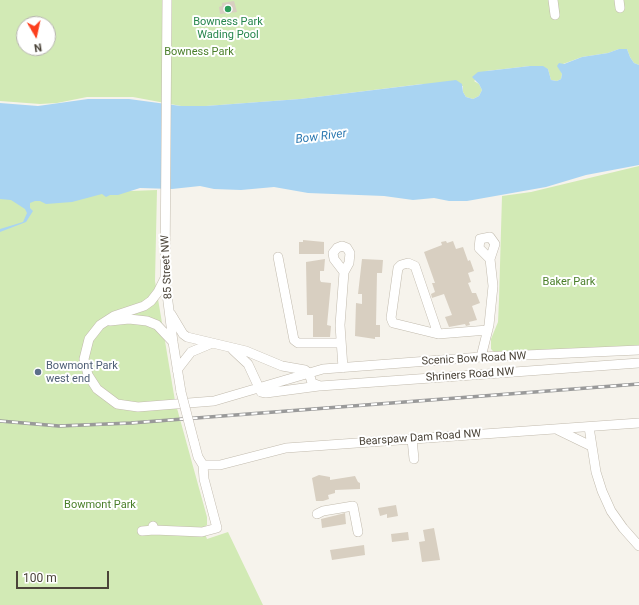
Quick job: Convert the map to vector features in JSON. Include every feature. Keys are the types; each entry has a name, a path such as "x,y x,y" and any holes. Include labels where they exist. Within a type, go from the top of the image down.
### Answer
{"street":[{"name":"85 Street NW","path":"142,532 154,528 202,532 217,528 204,479 203,465 198,457 181,392 165,278 167,0"},
{"path":"553,0 554,15"},
{"path":"278,257 294,340 298,343 341,343"},
{"path":"481,357 488,330 493,286 490,259"},
{"path":"438,334 415,266 408,263 401,264 398,268 391,318 394,323 438,334 488,330"},
{"path":"343,368 340,325 344,272"},
{"name":"Scenic Bow Road NW","path":"165,278 158,292 151,301 144,306 114,316 94,331 89,339 85,352 85,366 88,375 97,389 117,404 138,407 214,402 323,370 481,357 639,350"},
{"path":"169,309 183,334 195,340 246,352 282,366 305,370 309,373 312,383 320,386"},
{"path":"105,322 129,319 147,320 157,325 173,342"},
{"path":"177,370 186,355 210,344"},
{"path":"230,348 240,354 248,364 254,373 259,390"},
{"name":"Shriners Road NW","path":"259,390 266,393 320,386 639,363"},
{"name":"Bearspaw Dam Road NW","path":"203,465 220,465 286,448 639,423"},
{"path":"589,427 596,472 608,504 623,528 639,546"},
{"path":"556,429 591,446"},
{"path":"412,439 414,459"},
{"path":"317,514 323,511 353,506 358,532"}],"green space":[{"name":"Bowness Park","path":"0,0 639,0 639,65 634,63 627,49 619,49 608,53 582,57 563,64 560,68 562,74 561,79 557,81 551,80 548,69 530,66 486,71 474,81 479,84 482,90 479,96 473,99 466,97 463,92 463,86 422,84 300,99 206,106 181,106 133,97 87,97 57,103 40,104 0,101"},
{"name":"Baker Park","path":"639,166 639,346 497,355 491,349 491,339 498,322 502,196 531,192"},
{"name":"Bowmont Park","path":"0,189 20,195 157,190 155,281 175,401 207,517 207,525 203,528 207,539 228,532 263,605 0,605"}],"water":[{"name":"Bow River","path":"619,49 627,49 634,63 639,65 639,165 586,175 546,187 467,201 449,201 434,198 413,200 384,196 308,193 274,187 241,190 214,189 200,186 172,189 140,188 118,195 110,195 106,197 102,194 72,202 46,204 40,201 35,201 30,203 30,208 33,211 26,222 0,232 0,229 23,222 27,213 25,209 11,200 0,199 0,103 38,106 88,99 129,99 181,106 206,106 300,99 456,80 462,84 463,92 466,97 473,99 479,96 482,90 479,84 472,77 478,72 543,66 548,69 551,80 557,81 561,79 562,74 557,66 559,63 564,64 582,57 608,53"}],"building":[{"path":"234,1 237,12 220,14 219,7 222,6 222,3"},
{"path":"303,240 324,242 324,254 299,254 299,242 303,242"},
{"path":"446,241 447,243 453,241 456,249 463,247 468,261 470,260 474,271 468,273 471,282 468,283 472,293 476,293 480,303 472,306 477,320 469,322 470,325 466,326 465,324 449,327 445,317 452,315 444,294 432,298 431,294 435,292 432,283 435,283 424,252 442,245 441,242"},
{"path":"325,259 324,271 320,271 320,280 321,282 331,283 327,325 331,326 330,337 313,337 313,315 307,315 306,262"},
{"path":"362,259 383,260 382,273 377,273 376,325 380,325 380,337 375,337 375,339 355,336 356,303 362,304 362,294 358,294"},
{"path":"319,475 330,477 330,480 355,476 360,483 360,489 335,490 335,493 328,495 329,499 316,501 312,478"},
{"path":"396,505 398,516 387,518 387,514 380,516 378,508"},
{"path":"345,513 346,524 322,528 321,519"},
{"path":"434,528 440,560 422,562 419,542 425,541 423,530"},
{"path":"408,532 409,540 392,542 391,534"},
{"path":"364,545 365,555 332,560 330,550"}],"railway":[{"path":"0,421 59,426 131,423 639,384"}],"place":[{"name":"Bowness Park Wading Pool","path":"228,9"},
{"name":"Bowmont Park west end","path":"38,372"}]}
